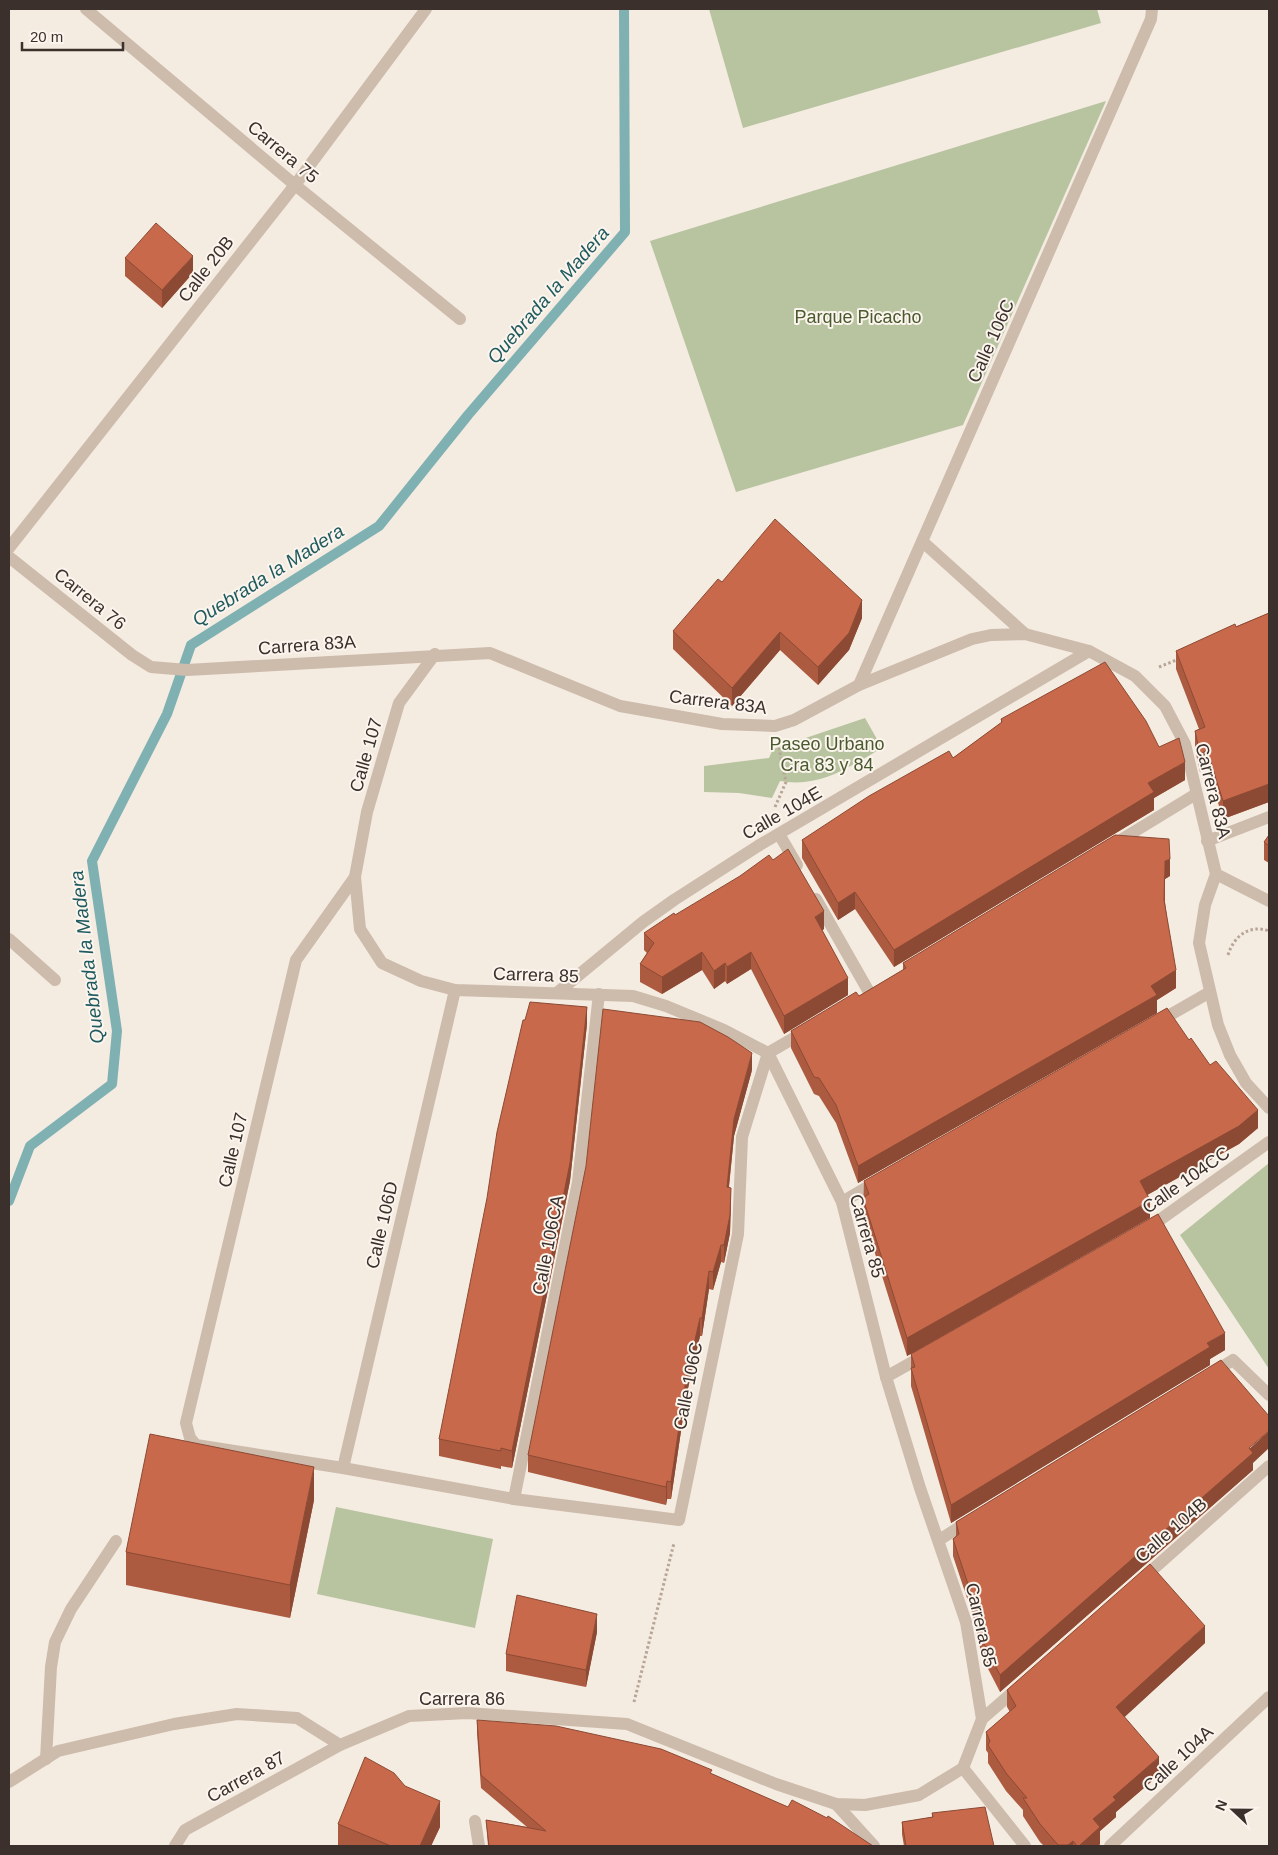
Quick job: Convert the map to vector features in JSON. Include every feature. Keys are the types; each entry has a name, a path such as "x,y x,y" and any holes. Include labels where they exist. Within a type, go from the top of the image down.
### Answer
{"street":[{"name":"Carrera 75","path":"86,9 295,185 460,319"},
{"name":"Calle 20B","path":"9,548 295,185 426,9"},
{"name":"Calle 106C","path":"859,685 1151,19 1152,9"},
{"path":"922,542 1025,634"},
{"name":"Carrera 76","path":"9,556 132,655 151,667"},
{"name":"Carrera 83A","path":"151,667 187,670 436,654 490,653 620,706 722,724 775,726 794,720 859,685 972,639 991,635 1025,634 1090,651 1135,676 1165,706 1185,744 1216,874"},
{"name":"Calle 104E","path":"557,993 674,900 779,834 1090,651"},
{"name":"Calle 107","path":"360,929 355,877 367,812 399,703 436,654"},
{"path":"1104,850 1196,794"},
{"path":"1207,841 1269,817"},
{"path":"779,834 869,992"},
{"path":"1269,901 1216,874 1205,905 1199,943 1218,1025 1230,1055 1246,1083 1269,1108"},
{"name":"Calle 107","path":"342,1468 196,1445 190,1438 186,1423 296,960 355,877"},
{"name":"Carrera 85","path":"360,929 382,963 421,980 455,990 633,996 666,1006 724,1030 768,1053 842,1202 886,1377 920,1488 966,1622 982,1719"},
{"path":"9,939 55,980"},
{"name":"Calle 106D","path":"342,1468 455,990"},
{"path":"1142,1031 1210,992"},
{"name":"Calle 106CA","path":"514,1499 578,1182 599,994"},
{"path":"768,1053 818,1023"},
{"name":"Calle 106C","path":"679,1520 738,1234 742,1137 768,1053"},
{"name":"Calle 104CC","path":"1135,1236 1152,1226 1269,1142"},
{"path":"842,1202 893,1173"},
{"path":"886,1377 938,1348"},
{"path":"1199,1380 1233,1360 1269,1395"},
{"name":"Calle 104B","path":"1130,1589 1269,1466"},
{"path":"342,1468 514,1499 679,1520"},
{"path":"938,1540 981,1514"},
{"path":"46,1759 51,1667 55,1642 71,1609 116,1541"},
{"path":"1025,1846 963,1768 982,1719 1026,1680"},
{"name":"Calle 104A","path":"1110,1846 1269,1697"},
{"name":"Carrera 86","path":"340,1745 409,1716 467,1713 627,1724 776,1784 836,1804 865,1805 919,1795 963,1768"},
{"path":"9,1782 58,1751 174,1724 237,1714 297,1718 340,1745"},
{"name":"Carrera 87","path":"175,1846 185,1830 340,1745"},
{"name":"Carrera 86","path":"836,1804 874,1846"},
{"path":"475,1821 479,1846"}],"path":[{"path":"1135,676 1189,656"},
{"path":"775,726 786,782"},
{"path":"627,1724 639,1685 679,1520"}],"green space":[{"path":"709,9 1097,9 1101,23 743,128"},
{"name":"Parque Picacho","path":"1106,101 963,425 736,492 650,241"},
{"name":"Paseo Urbano Cra 83 y 84","path":"865,718 882,748 846,769 821,779 795,782 780,781 772,798 739,793 704,792 704,766 769,758 773,749"},
{"path":"1269,1163 1269,1369 1180,1235"},
{"path":"336,1507 493,1539 475,1628 317,1594"}],"building":[{"path":"156,223 193,256 162,290 125,258"},
{"path":"775,519 862,600 849,633 818,667 780,632 732,688 673,631 718,579 722,582"},
{"path":"1269,613 1269,784 1223,801 1207,750 1200,754 1195,731 1205,727 1176,651 1235,624 1236,627"},
{"path":"1105,662 1146,721 1159,747 1179,738 1185,762 1148,783 1154,792 894,950 855,892 838,903 802,840 869,796 949,751 953,758 1002,722 1001,719"},
{"path":"1115,835 1169,839 1170,859 1165,861 1164,900 1176,970 1151,986 1157,995 858,1166 836,1105 819,1078 814,1077 791,1031 856,992 859,996 906,968 903,963"},
{"path":"1269,835 1269,846 1264,842"},
{"path":"788,849 824,911 815,917 848,978 784,1016 751,952 727,967 725,963 714,971 702,952 662,977 640,964 654,943 644,933 674,913 675,915 740,876 769,855 773,860"},
{"path":"530,1002 587,1007 570,1163 512,1451 501,1448 501,1451 439,1439 487,1198 497,1132 523,1020 525,1020"},
{"path":"1167,1008 1189,1040 1191,1038 1210,1065 1216,1061 1258,1110 1239,1126 1140,1181 1150,1200 1148,1202 907,1338 863,1198 869,1194 864,1181"},
{"path":"603,1009 700,1022 752,1053 734,1119 727,1187 731,1188 730,1215 724,1245 721,1245 713,1272 709,1271 702,1318 700,1318 686,1379 671,1482 667,1481 666,1487 528,1455 586,1166"},
{"path":"1158,1214 1225,1333 1207,1343 1210,1347 951,1505 911,1368 915,1367 911,1354"},
{"path":"1221,1360 1269,1416 1269,1431 1249,1448 1253,1453 1000,1675 982,1640 974,1602 953,1539 959,1534 956,1522"},
{"path":"150,1434 314,1467 290,1585 126,1552"},
{"path":"1150,1564 1205,1626 1116,1707 1159,1757 1113,1797 1116,1800 1093,1819 1100,1827 1079,1846 1073,1841 1068,1845 1058,1845 1040,1824 1023,1798 1027,1798 1006,1773 988,1745 990,1741 986,1732 1016,1706 1007,1690"},
{"path":"517,1595 597,1614 586,1670 506,1654"},
{"path":"477,1720 556,1726 661,1749 712,1770 710,1773 788,1807 792,1800 827,1818 828,1816 873,1846 489,1846 486,1820 546,1831 481,1775"},
{"path":"365,1757 394,1773 405,1786 440,1801 420,1846 391,1846 338,1824"},
{"path":"985,1807 994,1846 906,1846 902,1822 933,1817 932,1813"}],"waterway":[{"name":"Quebrada la Madera","path":"9,1201 30,1146 112,1084 117,1031 92,861 167,714 191,645 379,526 468,415 625,232 624,9"}]}
